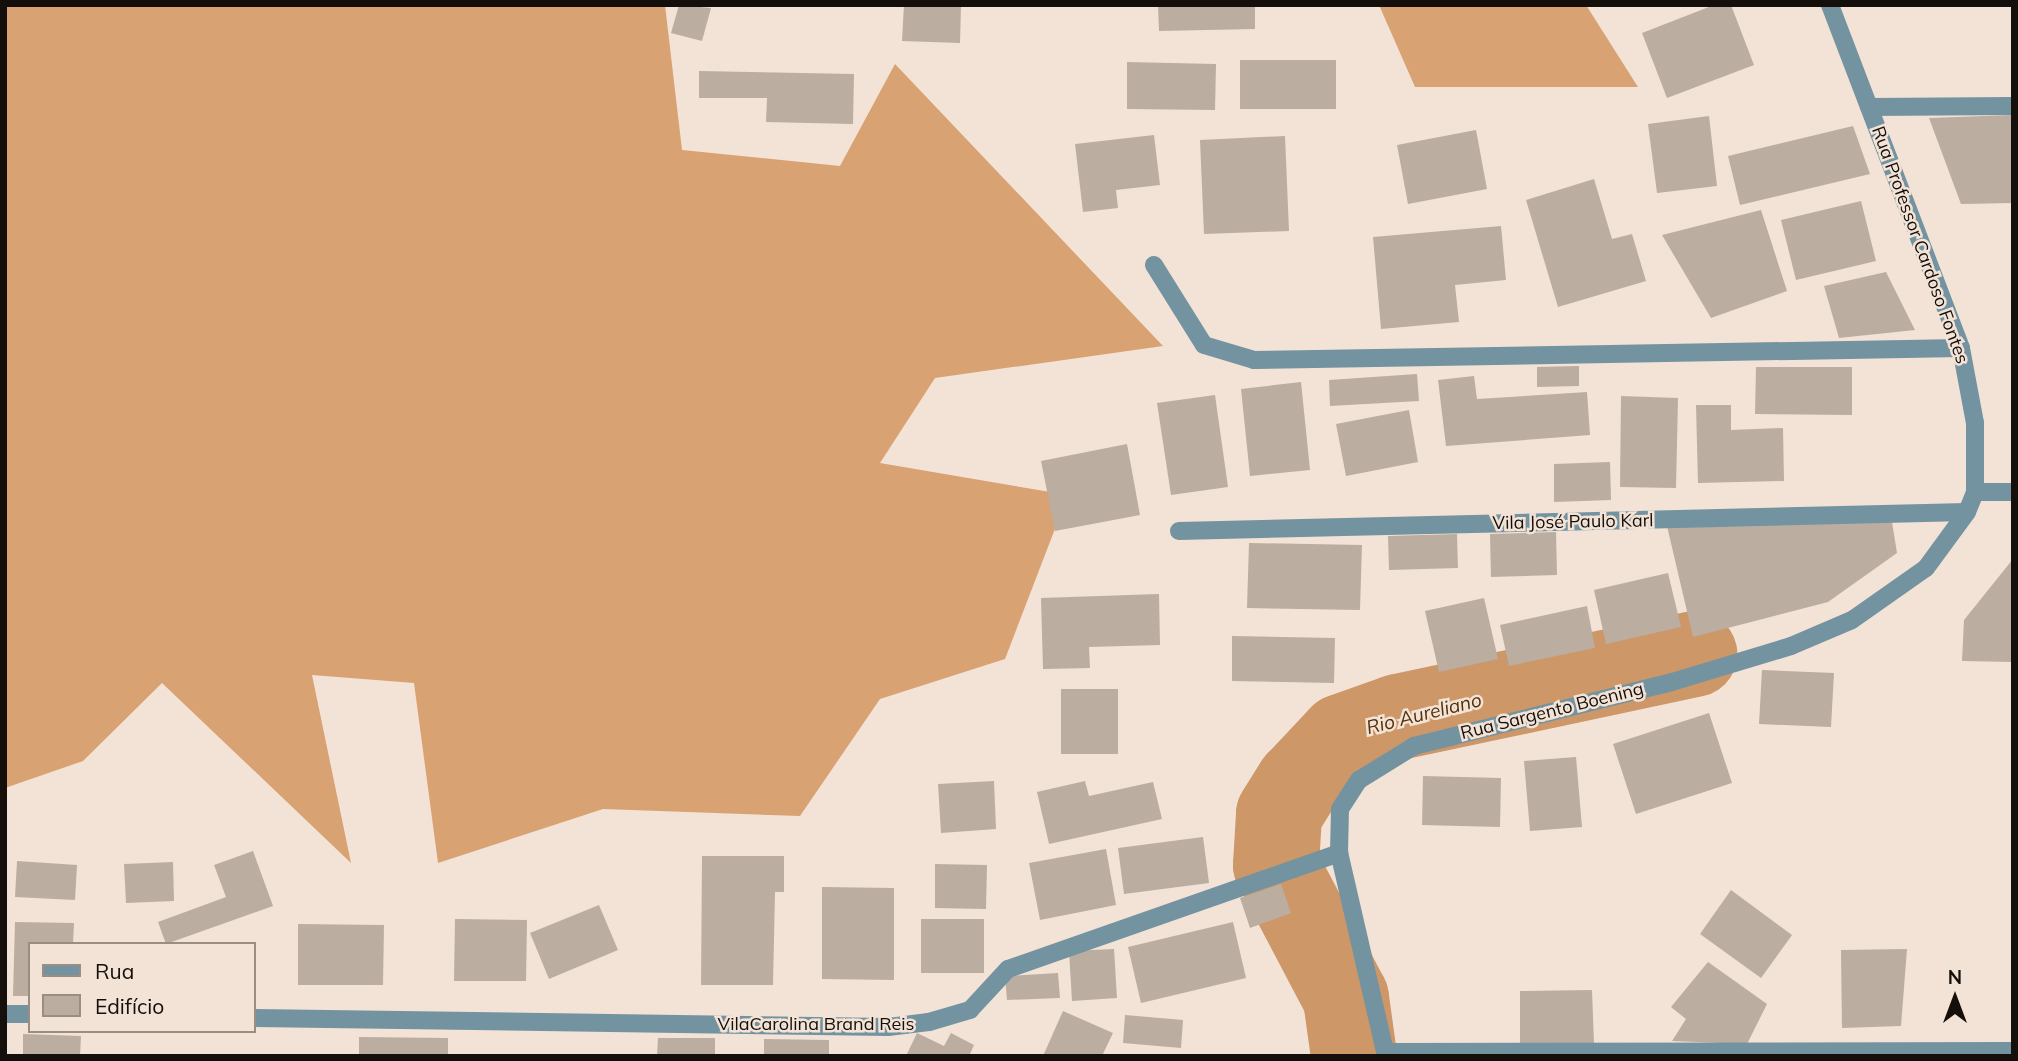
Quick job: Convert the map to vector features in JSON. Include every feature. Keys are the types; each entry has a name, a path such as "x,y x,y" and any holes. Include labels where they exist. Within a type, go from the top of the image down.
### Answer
{"street":[{"name":"Rua Professor Cardoso Fontes","path":"1830,5 1961,348 1975,423 1975,492"},
{"path":"1869,107 2013,106"},
{"path":"1154,265 1204,345 1254,360 1961,348"},
{"path":"1975,492 2013,492"},
{"name":"Rua Sargento Boening","path":"1386,1054 1337,854 1340,809 1373,768 1414,746 1672,681 1791,646 1840,625 1926,568 1967,512 1975,492"},
{"name":"Vila José Paulo Karl","path":"1180,531 1967,512"},
{"name":"VilaCarolina Brand Reis","path":"256,1018 888,1027 929,1023 970,1010 1008,969 1337,854"},
{"path":"5,1014 28,1014"},
{"path":"1386,1054 2013,1051"}],"shaded area":[{"path":"5,5 665,5 682,150 840,166 895,64 1163,346 935,378 880,463 1068,495 1005,659 880,699 800,816 603,809 438,863 414,683 312,675 351,863 162,683 83,761 5,788"},
{"path":"1379,5 1586,5 1638,87 1415,87"}],"building":[{"path":"679,5 711,8 702,41 671,33"},
{"path":"904,5 961,5 960,43 902,41"},
{"path":"1158,5 1255,5 1255,29 1159,31"},
{"path":"1714,5 1731,5 1754,65 1667,98 1642,33"},
{"path":"1240,60 1336,60 1336,109 1240,109"},
{"path":"1127,62 1216,64 1215,110 1127,109"},
{"path":"699,71 854,74 853,124 766,122 767,98 699,98"},
{"path":"2013,115 2013,203 1961,204 1929,118"},
{"path":"1709,116 1717,186 1657,193 1648,124"},
{"path":"1853,126 1870,174 1740,205 1728,156"},
{"path":"1476,130 1487,189 1408,204 1397,145"},
{"path":"1154,135 1160,185 1116,190 1118,208 1083,212 1075,144"},
{"path":"1285,136 1289,231 1204,234 1200,140"},
{"path":"1594,179 1612,239 1632,234 1646,281 1558,307 1526,200"},
{"path":"1861,201 1876,261 1796,280 1781,220"},
{"path":"1761,210 1787,291 1711,318 1662,235"},
{"path":"1501,226 1506,280 1455,285 1459,322 1381,329 1373,237"},
{"path":"1886,272 1915,330 1839,338 1824,286"},
{"path":"1579,366 1579,386 1537,387 1537,367"},
{"path":"1756,367 1852,367 1852,415 1755,414"},
{"path":"1417,374 1419,401 1330,406 1329,380"},
{"path":"1474,376 1477,399 1587,392 1590,435 1446,446 1438,380"},
{"path":"1301,382 1310,470 1250,476 1241,389"},
{"path":"1215,395 1228,487 1171,495 1157,403"},
{"path":"1621,396 1678,398 1676,488 1620,487"},
{"path":"1696,405 1731,405 1731,430 1783,428 1784,481 1698,483"},
{"path":"1409,410 1418,462 1346,476 1336,424"},
{"path":"1127,444 1140,515 1055,531 1041,461"},
{"path":"1610,462 1611,500 1554,502 1554,464"},
{"path":"1892,522 1897,553 1828,602 1693,637 1667,526"},
{"path":"1556,532 1557,575 1491,577 1490,534"},
{"path":"1457,534 1458,568 1389,570 1388,536"},
{"path":"1249,543 1362,545 1360,610 1247,608"},
{"path":"2013,559 2013,662 1962,661 1964,620"},
{"path":"1668,573 1681,627 1606,644 1594,590"},
{"path":"1159,594 1160,645 1089,647 1090,668 1043,669 1041,598"},
{"path":"1484,598 1498,659 1439,672 1425,611"},
{"path":"1587,606 1595,648 1509,666 1500,625"},
{"path":"1232,636 1335,638 1334,683 1232,681"},
{"path":"1762,670 1834,673 1831,727 1759,724"},
{"path":"1061,689 1118,689 1118,754 1061,754"},
{"path":"1709,713 1732,783 1636,814 1613,744"},
{"path":"1576,757 1582,827 1530,831 1524,761"},
{"path":"1423,776 1501,778 1500,827 1422,825"},
{"path":"994,781 996,829 941,833 938,784"},
{"path":"1085,781 1089,796 1153,782 1162,819 1049,844 1037,792"},
{"path":"1203,837 1209,883 1124,894 1118,848"},
{"path":"1106,849 1116,905 1040,920 1029,863"},
{"path":"253,851 273,906 165,942 158,922 226,897 214,865"},
{"path":"702,856 784,856 784,892 775,892 773,985 701,985"},
{"path":"17,861 77,865 75,900 15,897"},
{"path":"173,862 174,901 126,903 124,864"},
{"path":"935,864 987,865 986,909 935,908"},
{"path":"1281,884 1291,913 1250,928 1240,898"},
{"path":"822,887 894,888 894,980 822,979"},
{"path":"1731,890 1792,935 1761,978 1700,934"},
{"path":"599,905 618,950 549,979 530,933"},
{"path":"455,919 527,920 526,981 454,981"},
{"path":"921,919 984,919 984,973 921,973"},
{"path":"15,922 74,923 73,942 28,942 28,996 13,996"},
{"path":"1233,922 1246,978 1141,1003 1128,947"},
{"path":"298,924 384,925 383,985 298,985"},
{"path":"1114,949 1117,998 1072,1001 1069,951"},
{"path":"1907,949 1901,1026 1842,1028 1841,950"},
{"path":"1708,962 1767,1004 1747,1044 1672,1041 1686,1019 1671,1007"},
{"path":"1058,973 1060,998 1007,1000 1005,976"},
{"path":"1592,990 1594,1044 1520,1045 1520,991"},
{"path":"1063,1011 1113,1033 1102,1056 1043,1056"},
{"path":"1125,1015 1183,1020 1181,1048 1123,1043"},
{"path":"917,1033 944,1046 951,1033 974,1045 969,1056 906,1056"},
{"path":"23,1034 81,1036 80,1056 23,1056"},
{"path":"359,1037 448,1038 448,1056 359,1056"},
{"path":"658,1038 715,1038 715,1056 657,1056"},
{"path":"764,1039 829,1040 829,1056 764,1056"}],"waterway":[{"name":"Rio Aureliano","path":"1354,1056 1346,998 1276,865 1279,814 1298,784 1342,737 1398,717 1694,654"}]}
